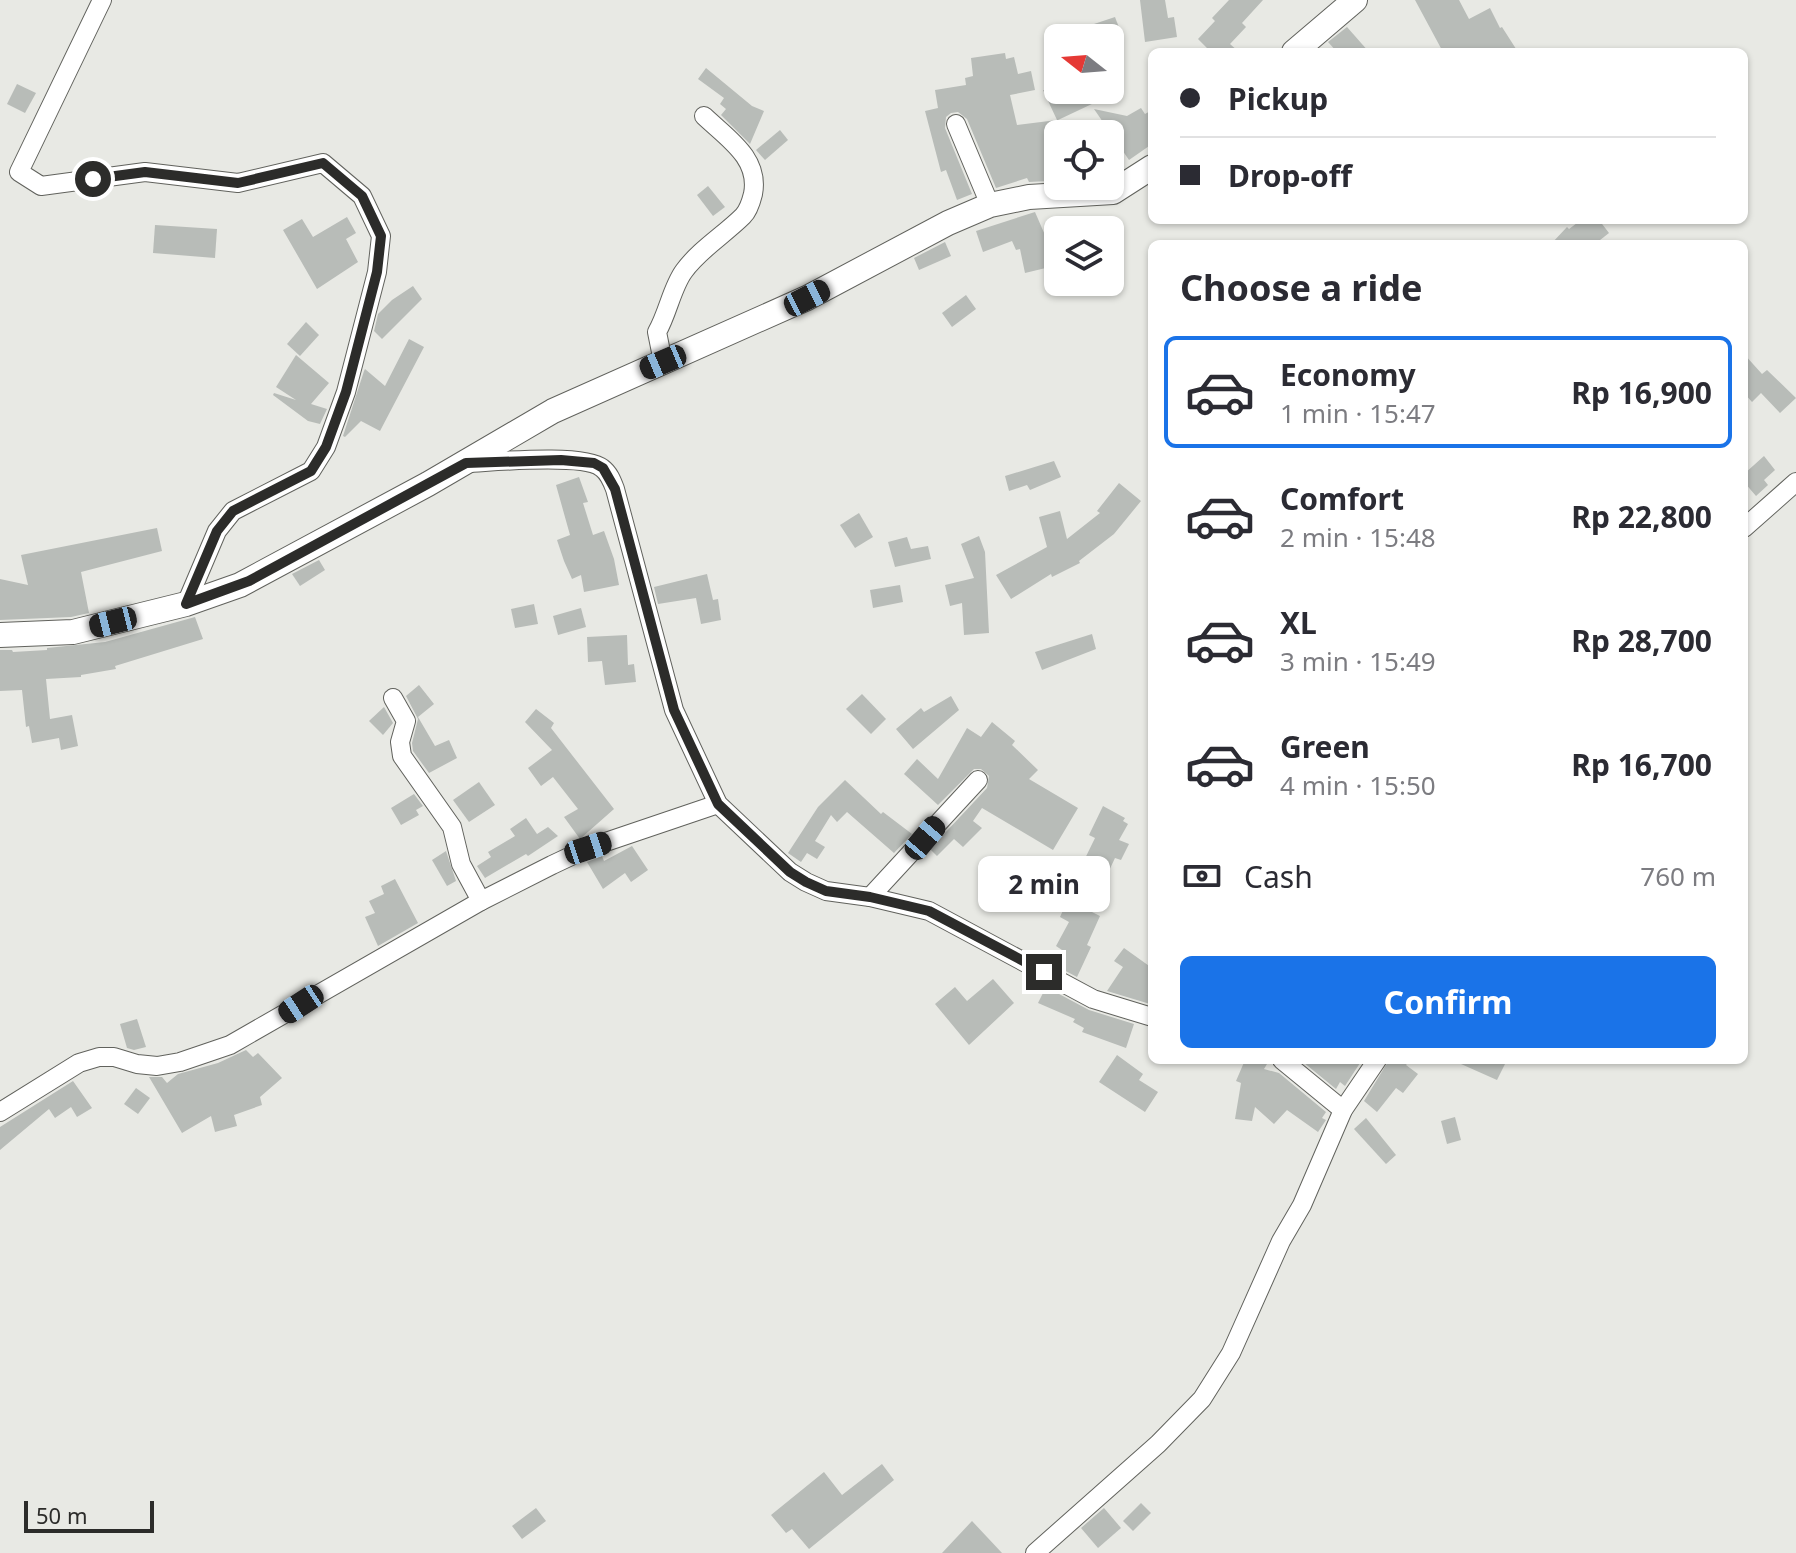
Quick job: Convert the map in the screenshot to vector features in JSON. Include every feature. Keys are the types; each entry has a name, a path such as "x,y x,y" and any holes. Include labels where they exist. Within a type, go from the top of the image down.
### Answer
{"street":[{"path":"102,0 19,172 41,186 145,172 238,183 323,163 362,196 381,236 377,272 364,323 346,392 326,447 311,471 233,511 217,531 186,604"},
{"path":"1299,48 1355,0"},
{"path":"663,362 657,332 678,282 706,247 745,214 753,192 755,177 747,157 704,116"},
{"path":"956,124 990,205"},
{"path":"0,635 73,632 186,604 249,581 466,463 553,411 797,303 922,235 990,205 1029,197 1113,192 1148,170"},
{"path":"466,463 579,461 603,468 610,477 674,710 718,804 790,872 826,891 919,908 946,918 1093,999 1148,1016"},
{"path":"1748,524 1796,482"},
{"path":"393,698 406,721 400,747 402,756 452,827 461,864 481,901"},
{"path":"870,897 978,780"},
{"path":"0,1112 79,1063 99,1057 157,1066 192,1059 230,1045 481,901 588,848 718,804"},
{"path":"1287,1064 1343,1110"},
{"path":"1035,1553 1158,1444 1194,1408 1217,1376 1231,1353 1281,1241 1302,1205 1343,1110 1374,1064"}],"building":[{"path":"1140,0 1165,0 1168,18 1174,17 1177,37 1145,42"},
{"path":"1229,0 1263,0 1242,23 1246,27 1230,44 1234,48 1207,48 1198,39 1215,21 1212,18"},
{"path":"1415,0 1459,0 1469,19 1490,8 1515,48 1441,48"},
{"path":"1115,17 1118,24 1094,24"},
{"path":"1347,27 1365,48 1333,48 1328,42"},
{"path":"1005,53 1006,59 1014,57 1018,74 1031,71 1035,90 1010,95 1017,125 1044,122 1044,181 1029,182 1027,178 996,188 967,119 958,112 951,113 946,117 945,128 972,194 957,200 946,170 941,172 925,111 938,108 935,90 966,85 965,78 973,76 971,58"},
{"path":"706,68 752,106 764,111 750,144 721,115 726,109 720,104 724,98 698,79"},
{"path":"17,84 36,93 25,113 7,104"},
{"path":"1050,104 1092,104 1057,120"},
{"path":"1141,108 1145,114 1148,112 1148,147 1129,160 1124,153 1124,120 1102,120 1094,109 1127,116"},
{"path":"780,130 788,140 765,160 756,150"},
{"path":"708,186 725,207 713,216 697,195"},
{"path":"1035,212 1044,233 1044,268 1025,273 1020,249 1016,250 1012,241 983,252 976,231"},
{"path":"347,217 356,233 346,239 358,262 317,289 283,230 302,219 313,237"},
{"path":"1576,224 1602,224 1609,233 1600,240 1555,240 1567,227 1569,229"},
{"path":"155,225 217,229 215,258 153,253"},
{"path":"945,242 951,256 919,270 914,258"},
{"path":"413,286 422,299 382,339 374,331 378,314"},
{"path":"966,295 976,309 952,327 942,313"},
{"path":"306,322 319,335 300,356 287,344"},
{"path":"409,339 424,347 380,431 361,421 343,436 365,369 385,386"},
{"path":"296,355 329,383 311,404 327,409 320,424 308,421 273,395 296,400 276,387"},
{"path":"1748,358 1762,374 1767,370 1796,398 1780,413 1761,393 1752,402 1748,398"},
{"path":"1764,456 1775,470 1764,480 1768,485 1756,496 1748,487 1748,470"},
{"path":"1054,461 1061,477 1030,490 1027,485 1009,491 1005,476"},
{"path":"579,477 588,502 583,503 593,535 604,531 619,585 584,592 581,575 572,579 564,561 557,540 570,535 556,485"},
{"path":"1119,483 1141,501 1114,534 1080,563 1052,577 1051,574 1011,599 996,575 1047,547 1039,517 1060,511 1067,539 1100,513 1097,511"},
{"path":"859,513 873,537 855,548 840,525"},
{"path":"157,528 162,551 81,572 89,613 71,617 0,620 0,579 28,585 21,555"},
{"path":"979,536 985,552 989,633 964,635 962,603 950,606 945,585 974,578 961,544"},
{"path":"907,537 911,549 928,546 931,559 895,567 888,542"},
{"path":"319,560 325,570 300,586 292,574"},
{"path":"707,574 713,600 718,599 721,620 701,624 696,598 658,604 654,587"},
{"path":"900,585 903,602 873,608 870,590"},
{"path":"534,604 538,624 515,628 511,609"},
{"path":"581,608 586,627 558,635 553,616"},
{"path":"195,617 203,639 115,666 116,669 81,677 46,679 50,719 72,715 78,746 61,750 59,738 32,743 29,726 26,727 22,690 0,691 0,650 47,650 105,642"},
{"path":"1092,634 1096,649 1042,670 1035,652"},
{"path":"627,635 628,665 634,664 636,682 605,685 602,661 588,662 587,637"},
{"path":"419,685 434,704 418,717 435,746 449,740 457,758 429,773 413,751 418,719 406,696"},
{"path":"862,694 886,719 871,734 846,709"},
{"path":"951,696 959,710 913,749 896,729 921,708 924,712"},
{"path":"384,707 393,723 383,735 369,721"},
{"path":"536,709 554,723 551,728 614,809 580,839 564,817 578,809 553,777 541,786 528,768 552,750 525,722"},
{"path":"992,722 1015,741 1012,745 1038,770 1029,779 1078,808 1053,850 982,808 973,821 982,828 963,847 954,839 937,856 930,849 987,788 989,776 981,769 974,769 938,805 904,774 917,759 938,779 967,728 981,737"},
{"path":"845,780 881,814 883,812 912,834 894,853 847,812 837,822 831,815 815,841 825,847 817,859 807,853 801,862 788,853 818,807"},
{"path":"479,782 495,805 469,822 453,800"},
{"path":"414,794 423,806 416,810 419,815 401,825 391,808"},
{"path":"1103,806 1125,818 1123,821 1128,824 1119,840 1129,844 1121,860 1115,858 1090,911 1100,916 1087,945 1091,947 1077,977 1056,966 1065,952 1056,946 1069,922 1060,917 1095,838 1089,835"},
{"path":"526,818 537,834 548,827 558,836 485,878 477,866 491,857 488,852 515,836 510,829"},
{"path":"632,846 648,870 631,882 625,873 603,889 587,862 602,856 604,861"},
{"path":"446,851 456,881 447,886 432,860"},
{"path":"395,879 418,923 378,946 365,917 375,913 369,901 384,894 381,886"},
{"path":"1124,948 1148,965 1148,1003 1107,991 1123,967 1114,961"},
{"path":"993,979 1014,1003 969,1045 935,1004 955,987 967,1001"},
{"path":"1046,987 1089,1010 1134,1024 1126,1048 1082,1032 1084,1028 1073,1022 1075,1019 1038,1003"},
{"path":"137,1019 146,1047 134,1050 127,1048 120,1024"},
{"path":"246,1050 253,1057 258,1053 282,1078 260,1097 262,1105 234,1115 237,1126 215,1132 211,1116 182,1133 149,1077 162,1077 167,1083 178,1074 218,1063"},
{"path":"1117,1055 1143,1074 1139,1080 1158,1092 1145,1112 1099,1082"},
{"path":"1243,1064 1267,1064 1264,1069 1279,1073 1326,1112 1322,1118 1326,1120 1318,1132 1287,1110 1274,1124 1255,1107 1252,1121 1235,1119 1241,1083 1236,1081"},
{"path":"1305,1064 1359,1064 1345,1086 1340,1082 1336,1089"},
{"path":"1387,1064 1407,1064 1418,1074 1403,1093 1396,1088 1377,1112 1364,1101"},
{"path":"1461,1064 1505,1064 1497,1080"},
{"path":"73,1081 92,1108 77,1117 71,1107 55,1118 49,1109 0,1150 0,1127"},
{"path":"136,1088 150,1098 138,1114 124,1104"},
{"path":"1455,1117 1461,1140 1447,1144 1441,1121"},
{"path":"1366,1118 1396,1155 1386,1164 1354,1129"},
{"path":"882,1464 894,1480 809,1549 792,1529 786,1533 771,1515 824,1472 842,1495"},
{"path":"1141,1503 1151,1513 1133,1531 1123,1521"},
{"path":"536,1508 546,1521 522,1539 512,1526"},
{"path":"1104,1508 1121,1528 1098,1548 1081,1528"},
{"path":"972,1521 1002,1553 942,1553"}],"route":[{"path":"93,179 145,172 238,183 323,163 362,196 381,236 377,272 364,323 346,392 326,447 311,471 243,503 233,511 217,531 186,604 249,581 466,463 561,460 594,463 603,468 615,489 674,710 718,804 790,872 806,882 826,891 870,897 929,911 1044,972"}]}
